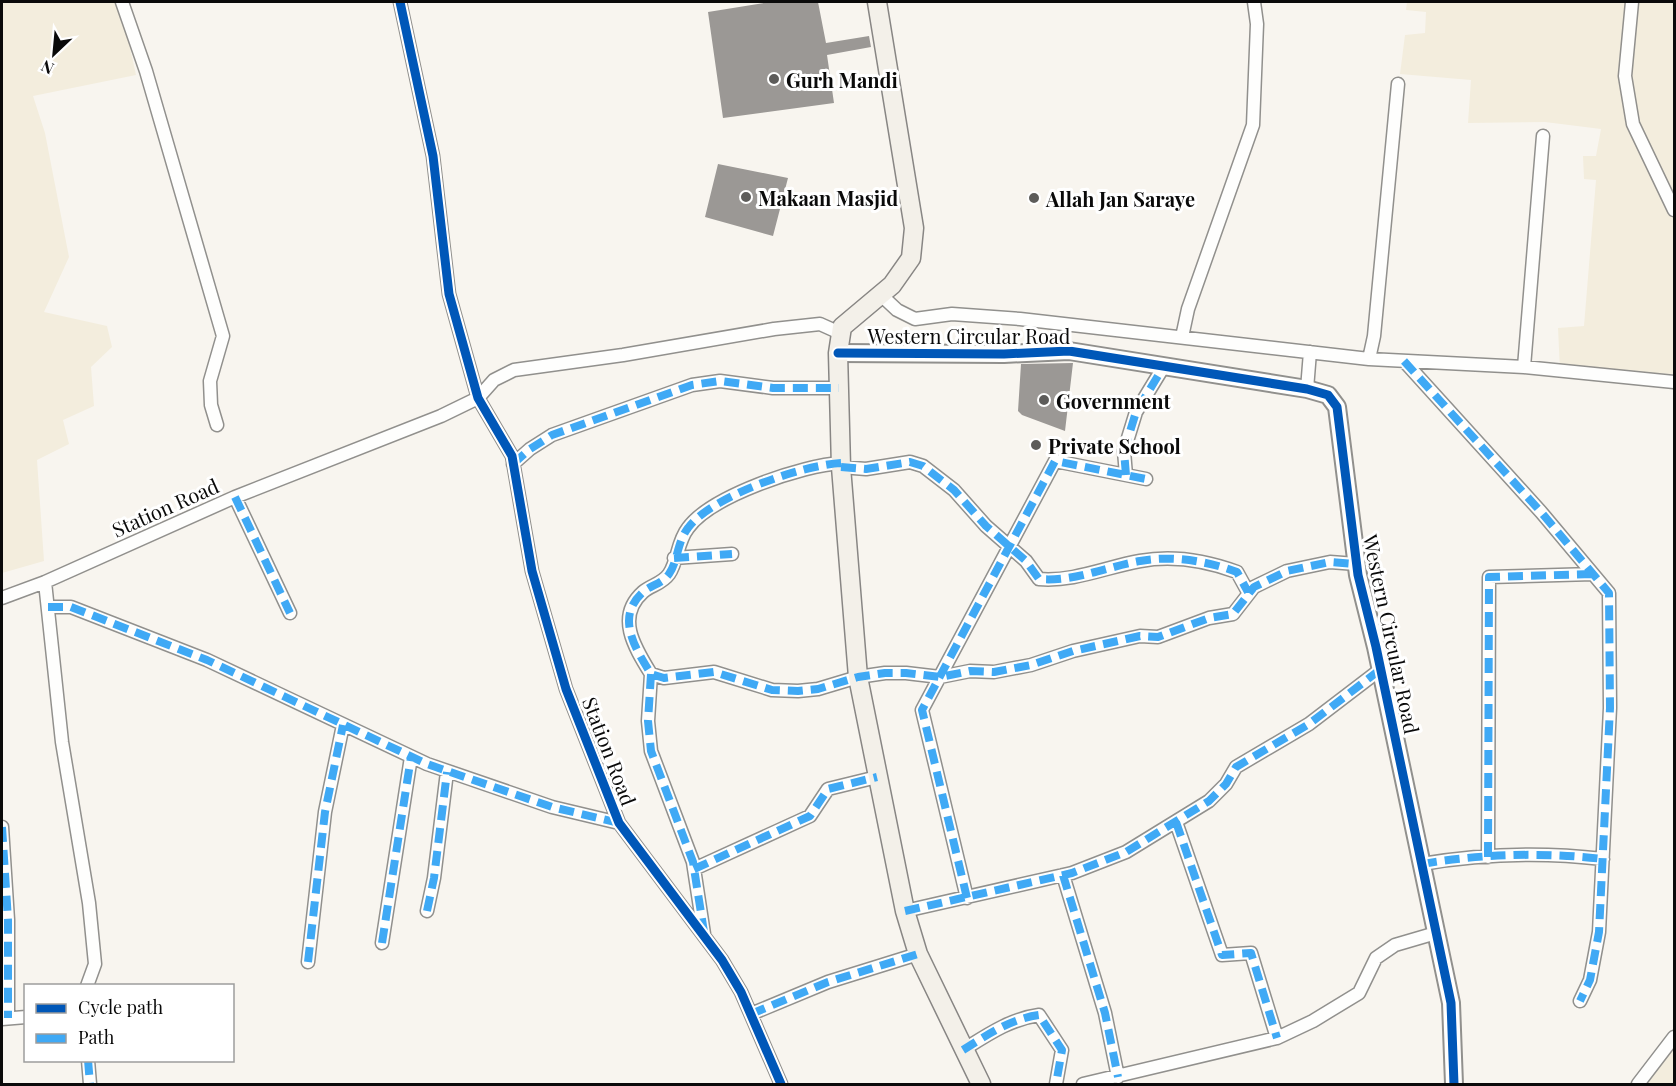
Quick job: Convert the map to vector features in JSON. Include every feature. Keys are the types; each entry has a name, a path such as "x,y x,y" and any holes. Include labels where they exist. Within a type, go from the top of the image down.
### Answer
{"main road":[{"path":"877,2 914,228 911,258 892,285 842,327 840,333 838,353 841,465 858,677 905,911 918,954 981,1084"}],"street":[{"path":"122,2 146,70 223,336 210,381 211,405 217,425"},
{"path":"400,2 433,156 449,294 478,398"},
{"path":"1182,337 1188,309 1253,125 1257,24 1254,2"},
{"path":"1632,2 1625,76 1633,124 1674,210"},
{"path":"1369,359 1374,336 1398,84"},
{"path":"1524,367 1543,136"},
{"path":"880,295 897,310 915,319 952,314 1020,319 1369,359 1524,367 1674,382"},
{"name":"Station Road","path":"2,598 45,582 235,497 441,416 478,398 494,380 514,370 623,355 774,329 820,324 840,333"},
{"name":"Western Circular Road","path":"838,353 1004,354 1069,351 1306,389 1328,395 1337,407 1356,564 1381,669 1451,1003 1454,1084"},
{"path":"1306,389 1310,352"},
{"path":"1404,361 1541,512 1609,593 1610,708 1599,932 1590,980 1580,1001"},
{"path":"1126,476 1124,451 1136,412 1164,366"},
{"path":"513,464 530,449 552,435 692,386 720,381 773,388 839,388"},
{"name":"Station Road","path":"478,398 512,456 532,571 566,689 618,823 722,960 751,1014 781,1084"},
{"path":"967,898 922,710 1055,461 1146,479"},
{"path":"704,935 694,869 651,751 648,721 651,674 628,629 629,609 642,593 668,575 686,530 707,510 742,492 820,464 866,469 910,462 923,466 954,490 986,526 1011,547 1039,579 1057,580 1142,560 1178,560 1205,562 1237,572 1248,592"},
{"path":"235,497 290,613"},
{"path":"674,558 732,554"},
{"path":"651,674 664,678 714,672 751,682 752,686 791,691 818,689 858,677 906,672 940,677 970,671 994,672 1140,636 1158,637 1209,618 1233,614 1248,592 1287,571 1330,562 1356,564"},
{"path":"1488,857 1489,577 1593,574"},
{"path":"45,582 62,742 89,903 95,964 88,984"},
{"path":"48,607 71,607 207,660 447,772 552,807 618,823"},
{"path":"905,911 1064,875 1126,852 1209,801 1226,784 1236,767 1308,724 1381,669"},
{"path":"308,962 325,812 343,725"},
{"path":"382,943 411,757"},
{"path":"427,911 434,878 447,772"},
{"path":"694,869 810,816 828,789 877,777"},
{"path":"1176,822 1222,956 1251,953 1277,1038"},
{"path":"2,826 8,920 5,1018 24,1017"},
{"path":"1422,864 1459,858 1488,857 1603,859"},
{"path":"1064,875 1105,1013 1118,1077"},
{"path":"1083,1084 1277,1038 1359,993 1376,958 1385,951 1395,945 1436,933"},
{"path":"751,1014 828,982 918,954"},
{"path":"963,1050 998,1028 1022,1018 1039,1015 1062,1050 1056,1084"},
{"path":"1638,1084 1674,1037"},
{"path":"88,1062 90,1084"}],"shaded area":[{"path":"2,2 120,2 136,75 33,96 45,133 69,257 44,312 107,326 112,347 91,367 94,406 63,420 69,444 37,460 44,561 2,573"},
{"path":"1407,2 1674,2 1674,374 1560,370 1558,328 1584,326 1596,180 1584,179 1583,156 1596,156 1601,129 1545,122 1468,123 1471,80 1400,74 1405,35 1425,33 1426,12 1406,10"},
{"path":"1674,1037 1674,1084 1638,1084"}],"building":[{"name":"Gurh Mandi","path":"770,2 818,2 826,43 869,36 871,47 827,55 834,103 723,118 708,12"},
{"name":"Makaan Masjid","path":"718,164 788,178 773,236 705,217"},
{"name":"Government","path":"1073,363 1065,431 1022,415 1018,411 1021,364"}],"marked path":[{"path":"1404,361 1541,512 1609,593 1610,708 1599,932 1590,980 1580,1001"},
{"path":"1126,475 1124,451 1136,412 1164,366"},
{"path":"513,464 530,449 552,435 692,385 720,381 773,388 839,388"},
{"path":"967,898 922,710 1055,461 1146,479"},
{"path":"841,467 866,469 910,462 923,466 954,490 986,526 1026,561 1039,579 1077,576 1152,559 1177,559 1202,562 1237,572 1248,592"},
{"path":"841,463 804,470 759,484 716,505 688,528 669,574 643,592 630,612 630,633 651,674 664,678 714,672 772,690 798,691 818,689 858,677 885,673 940,677 970,671 994,672 1031,665 1073,651 1140,636 1158,637 1209,618 1233,614 1254,587 1287,571 1330,562 1356,564"},
{"path":"235,497 290,613"},
{"path":"674,558 732,554"},
{"path":"1488,857 1489,577 1593,574"},
{"path":"48,607 71,607 207,660 427,764 552,807 619,823"},
{"path":"905,911 1072,873 1126,852 1209,801 1226,784 1236,767 1309,724 1381,669"},
{"path":"651,674 648,721 651,751 693,862 704,932"},
{"path":"308,962 325,812 343,725"},
{"path":"382,943 411,757"},
{"path":"427,911 434,878 447,772"},
{"path":"694,869 810,816 828,789 877,777"},
{"path":"1176,822 1222,955 1251,953 1277,1038"},
{"path":"2,827 8,920 8,1018"},
{"path":"1422,864 1512,855 1558,855 1603,859"},
{"path":"1063,875 1105,1013 1118,1077"},
{"path":"751,1014 828,982 918,954"},
{"path":"963,1050 1009,1024 1039,1015 1062,1050 1056,1084"},
{"path":"88,1062 90,1084"}],"cycle path":[{"path":"400,2 433,156 449,294 478,398 512,456 532,571 566,689 619,823 722,960 741,992 781,1084"},
{"path":"838,353 1004,354 1069,351 1307,389 1328,395 1337,407 1358,575 1376,647 1451,1003 1454,1084"}],"place":[{"name":"Gurh Mandi","path":"774,79"},
{"name":"Makaan Masjid","path":"746,197"},
{"name":"Allah Jan Saraye","path":"1034,198"},
{"name":"Government","path":"1044,400"},
{"name":"Private School","path":"1036,445"}]}
